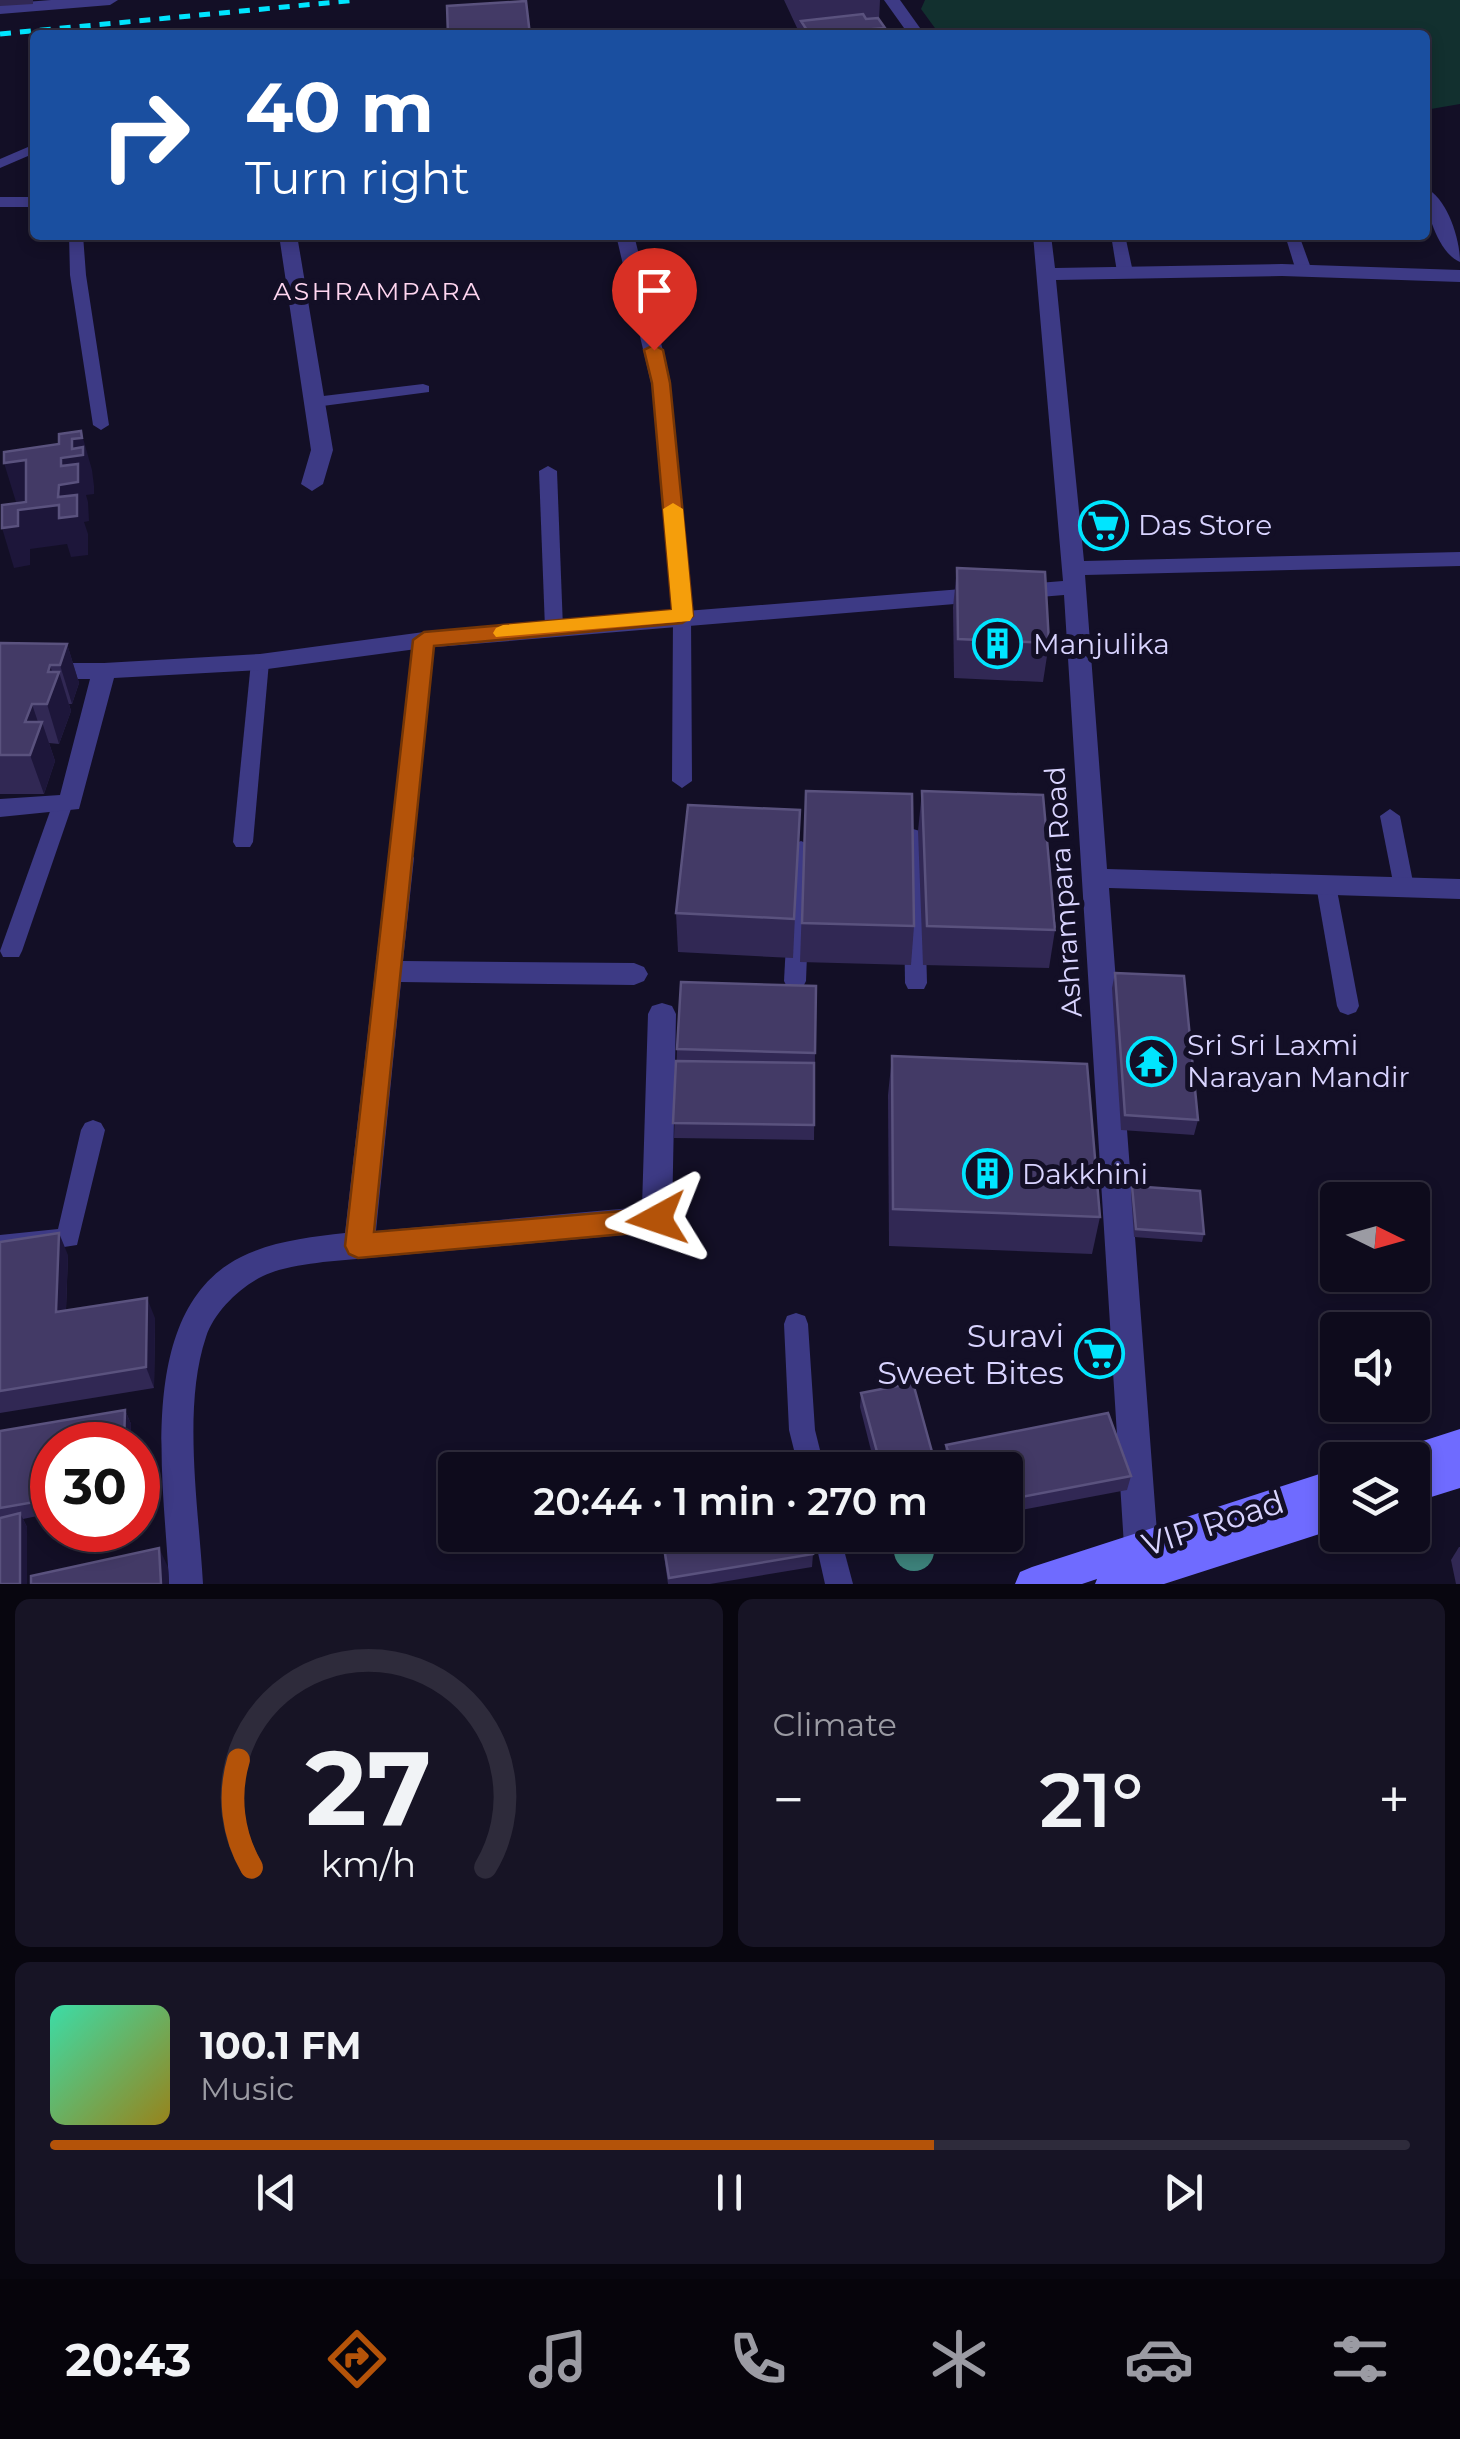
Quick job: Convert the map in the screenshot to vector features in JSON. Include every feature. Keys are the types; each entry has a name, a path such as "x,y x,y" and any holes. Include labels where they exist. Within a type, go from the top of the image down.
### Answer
{"street":[{"path":"0,9 110,0"},
{"path":"892,0 913,30"},
{"path":"0,202 30,202"},
{"path":"1430,202 1460,256"},
{"path":"289,240 322,450 312,484"},
{"path":"626,240 661,383"},
{"name":"Ashrampara Road","path":"1043,240 1074,578 1096,878 1132,1568"},
{"path":"1046,274 1304,271 1460,276"},
{"path":"0,672 104,672 260,662 424,640 1074,578 1460,559"},
{"path":"0,808 70,803 104,672"},
{"path":"358,1246 401,858"},
{"path":"1096,878 1460,889"},
{"path":"389,970 634,974"},
{"path":"186,1584 181,1398 191,1334 227,1284 250,1267 276,1257 657,1219 662,1014"},
{"path":"1430,1454 1460,1444"},
{"path":"1430,1483 1460,1474"},
{"name":"VIP Road","path":"1132,1568 1320,1490"},
{"name":"VIP Road","path":"1032,1584 1132,1568 1320,1517"}],"lane":[{"path":"0,164 30,150"},
{"path":"76,240 101,424"},
{"path":"1119,240 1126,272"},
{"path":"1294,240 1304,271"},
{"path":"661,383 682,616 682,781"},
{"path":"315,402 423,389"},
{"path":"548,471 554,628"},
{"path":"401,858 424,640"},
{"path":"244,842 260,662"},
{"path":"11,951 64,803"},
{"path":"1390,816 1404,887"},
{"path":"913,836 916,983"},
{"path":"796,981 801,850"},
{"path":"1326,885 1348,1006"},
{"path":"0,1246 68,1238 94,1130"},
{"path":"796,1324 802,1430 808,1452"},
{"path":"832,1552 839,1584"}],"green space":[{"path":"925,0 1460,0 1460,104 1430,109 1430,30 936,30 921,9"}],"building":[{"path":"526,1 529,30 448,30 447,6"},
{"path":"863,14 866,19 878,18 885,28 807,30 801,21"},
{"path":"81,431 82,438 72,439 72,449 83,447 83,455 61,458 61,466 78,464 78,482 59,485 58,497 77,495 77,516 59,518 59,505 18,510 18,526 2,528 2,505 26,502 26,460 4,463 4,452 59,444 59,434"},
{"path":"957,568 1045,572 1049,643 958,639"},
{"path":"0,643 67,644 60,665 50,665 48,672 59,672 47,704 32,704 25,722 42,722 30,755 0,755"},
{"path":"806,791 912,794 914,926 802,923"},
{"path":"922,791 1043,795 1055,930 927,926"},
{"path":"688,805 800,810 794,919 676,913"},
{"name":"Sri Sri Laxmi Narayan Mandir","path":"1115,973 1184,976 1198,1120 1125,1115"},
{"path":"681,982 816,986 815,1053 677,1049"},
{"name":"Dakkhini","path":"892,1056 1087,1064 1100,1217 893,1209"},
{"path":"676,1061 814,1063 814,1125 673,1123"},
{"path":"1132,1186 1200,1191 1204,1234 1136,1229"},
{"path":"59,1233 56,1312 147,1298 146,1367 0,1391 0,1242"},
{"path":"913,1383 932,1452 877,1452 861,1393"},
{"path":"125,1410 125,1422 54,1422"},
{"path":"1108,1413 1131,1476 1023,1497 1023,1452 948,1452 946,1445"},
{"path":"30,1426 30,1503 0,1508 0,1431"},
{"path":"20,1513 20,1584 0,1584 0,1518"},
{"path":"141,1552 159,1552 161,1584 31,1584 31,1576"},
{"path":"665,1552 813,1554 669,1578"}],"railway":[{"path":"42,30 358,0"},
{"path":"0,34 30,31"}],"slow traffic":[{"path":"503,633 682,616 673,509"}],"place":[{"name":"Das Store","path":"1103,525"},
{"name":"Manjulika","path":"998,644"},
{"name":"Sri Sri Laxmi Narayan Mandir","path":"1152,1061"},
{"name":"Dakkhini","path":"987,1174"},
{"name":"Suravi Sweet Bites","path":"1099,1353"}],"district":[{"name":"ASHRAMPARA","path":"378,291"}],"route":[{"path":"654,350 661,383 682,616 424,640 358,1246 657,1219"}]}
